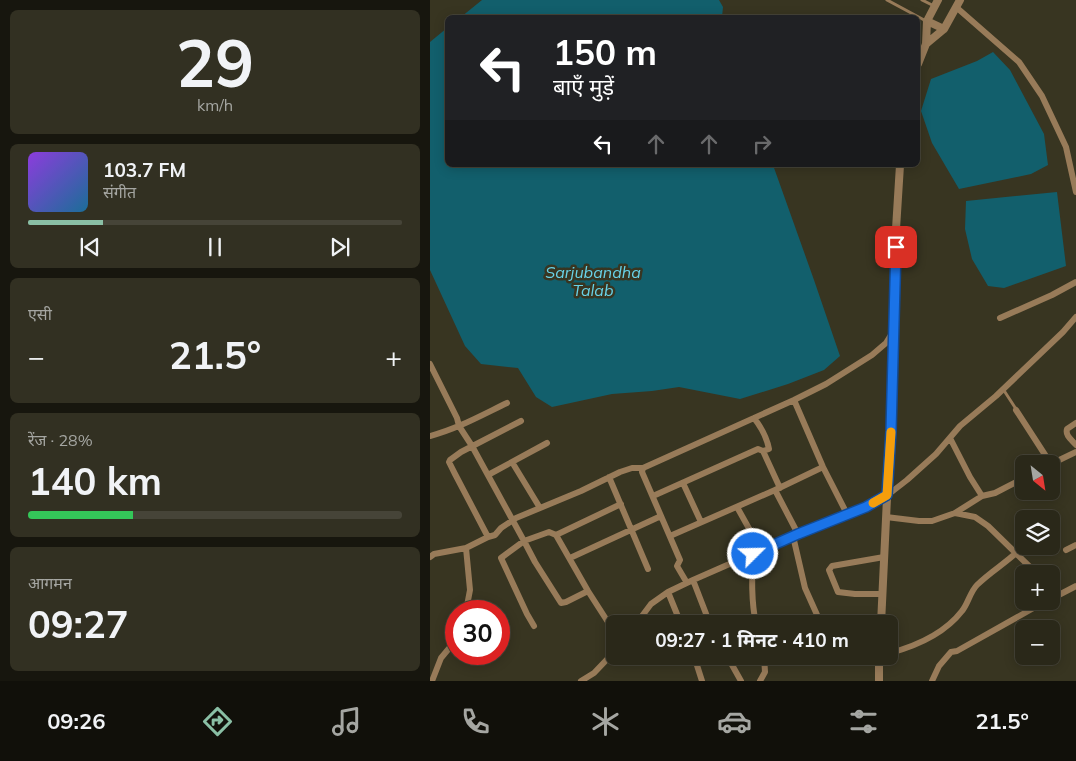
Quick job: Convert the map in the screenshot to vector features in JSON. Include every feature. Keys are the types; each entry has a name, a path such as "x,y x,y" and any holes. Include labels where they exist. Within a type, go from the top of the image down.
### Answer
{"street":[{"path":"920,59 926,44 927,21 936,3"},
{"path":"926,44 944,29 958,4 1019,62 1042,96 1066,147 1076,192"},
{"path":"927,21 944,29"},
{"path":"881,615 891,431 896,229 900,167"},
{"path":"1000,318 1076,282"},
{"path":"643,615 651,604 668,592 761,550 866,507 887,495 926,464 960,426 1003,390 1076,317"},
{"path":"430,557 434,554 466,548 495,535 512,520 632,468 643,468 794,400 826,384 872,355 886,343 894,329"},
{"path":"430,364 457,418 458,426 472,446 535,562 561,603 588,591"},
{"path":"794,400 823,468 847,514"},
{"path":"430,436 458,426 507,403"},
{"path":"1016,410 1045,455"},
{"path":"652,496 758,449 763,451 769,449 761,428 754,418"},
{"path":"488,537 449,462 453,456 521,421"},
{"path":"1076,423 1067,428 1066,431 1067,435 1076,445"},
{"path":"950,438 982,496"},
{"path":"488,475 548,443"},
{"path":"763,451 796,535 804,588 817,615"},
{"path":"1060,460 1076,452"},
{"path":"512,462 540,508"},
{"path":"643,468 642,472 680,560 677,566 690,582 706,615"},
{"path":"670,536 823,468"},
{"path":"610,477 648,570"},
{"path":"683,483 701,522"},
{"path":"886,517 926,521 941,518 955,513 982,496 995,493 1015,483"},
{"path":"556,535 621,504"},
{"path":"737,507 761,550"},
{"path":"955,513 975,517 988,526 1015,552"},
{"path":"570,558 661,516"},
{"path":"534,626 526,614 501,558 524,541 549,532 556,535 606,618"},
{"path":"1066,550 1076,545"},
{"path":"466,548 470,590 468,600"},
{"path":"753,554 751,588 754,615"},
{"path":"898,651 942,630 956,619 964,609 976,586 1015,554"},
{"path":"1018,555 1028,565"},
{"path":"882,594 838,592 830,570 832,566 884,557"},
{"path":"1060,594 1076,586"},
{"path":"668,592 677,615"},
{"path":"932,681 939,666 951,652 957,651 1029,610"},
{"path":"432,681 441,658 445,653"},
{"path":"581,681 594,673 606,660"},
{"path":"697,665 702,681"},
{"path":"732,665 741,681"},
{"path":"760,681 765,672 765,665"},
{"path":"879,665 879,681"}],"lane":[{"path":"887,0 916,15"},
{"path":"922,0 936,3"},
{"path":"920,17 927,21"},
{"path":"1003,390 1016,410"}],"water":[{"path":"482,0 719,0 723,7 722,15 463,15"},
{"name":"Sarjubandha Talab","path":"445,30 445,167 774,167 840,356 824,370 740,399 679,387 612,394 552,407 536,397 518,368 481,364 465,346 430,270 430,42"},
{"path":"993,52 1010,70 1044,134 1048,165 1031,174 959,189 932,143 921,111 931,79 977,61"},
{"path":"1057,192 1066,266 1004,288 988,286 972,259 965,229 966,201"}],"slow traffic":[{"path":"873,503 887,495 891,432"}],"route":[{"path":"753,554 866,507 887,495 891,431 896,247"}]}
